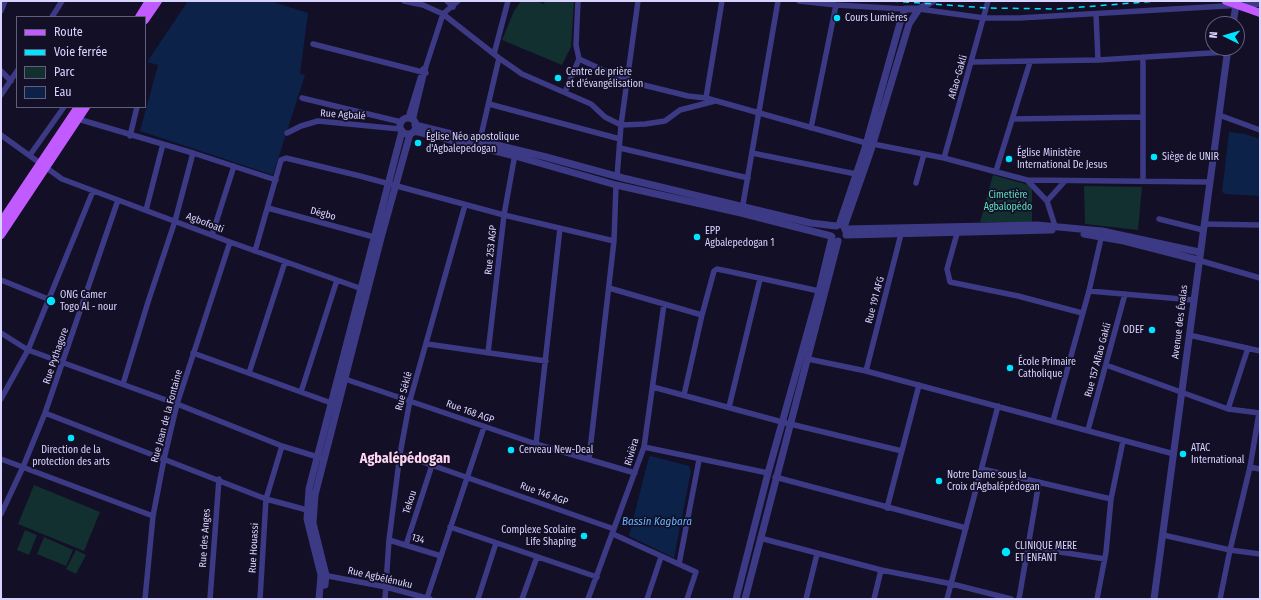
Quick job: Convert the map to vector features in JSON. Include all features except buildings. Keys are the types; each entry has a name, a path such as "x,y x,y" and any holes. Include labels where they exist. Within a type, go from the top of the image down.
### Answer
{"main road":[{"path":"140,16 149,1"},
{"path":"146,19 158,1"},
{"path":"1226,1 1260,13"},
{"path":"1,235 77,108"},
{"path":"1,222 85,108"}],"street":[{"path":"1,11 5,1"},
{"path":"53,16 62,1"},
{"path":"404,1 423,5 443,14 522,74 592,104 605,117 621,125 665,121 680,110 715,101"},
{"path":"447,1 453,7"},
{"path":"324,599 324,575 310,511 320,458 374,237 412,126 424,72 443,14 453,7 458,1"},
{"path":"494,54 508,1"},
{"path":"565,92 579,59 576,45 578,1"},
{"path":"589,460 614,241 616,185 621,125 638,1"},
{"path":"706,98 722,1"},
{"path":"742,210 778,1"},
{"path":"799,1 836,6 919,9 984,18 1019,18 1260,4"},
{"path":"842,228 909,24 919,9 933,1"},
{"name":"Aflao-Gakli","path":"944,158 988,1"},
{"path":"1234,16 1236,5"},
{"path":"811,128 836,6"},
{"path":"401,128 412,126 617,177 742,210 842,240 842,228 856,174 869,144 905,8"},
{"path":"1096,14 1098,60"},
{"path":"312,44 424,72"},
{"path":"972,62 1098,60 1205,52"},
{"name":"Avenue des Évalas","path":"1154,599 1204,227 1208,182 1226,56"},
{"path":"1143,57 1143,180"},
{"path":"480,140 499,58"},
{"path":"579,59 627,81 688,96 706,98 869,144 944,158 1027,180 1143,180 1208,182"},
{"path":"996,171 1030,62"},
{"path":"1,71 11,80"},
{"path":"1,95 16,72"},
{"name":"Rue Agbalé","path":"302,98 401,128"},
{"path":"489,104 620,139"},
{"path":"30,156 63,108"},
{"path":"130,136 137,108"},
{"path":"1218,115 1260,130"},
{"path":"1013,119 1143,117"},
{"path":"78,119 130,136 193,153 276,180"},
{"name":"Rue Agbalé","path":"287,133 300,126 318,121 401,128"},
{"path":"401,128 412,126 480,140 616,185 811,223 842,228 901,234 958,229 1036,225 1055,226 1102,234 1199,256 1260,278"},
{"path":"334,404 345,380 368,291 392,184 401,128"},
{"name":"Agbofoati","path":"1,135 62,179 230,242 368,291"},
{"path":"146,210 163,144"},
{"path":"620,148 748,178"},
{"path":"123,384 175,221 193,153"},
{"name":"Rue 253 AGP","path":"488,353 504,215 516,153"},
{"path":"752,153 856,174"},
{"path":"916,183 924,154"},
{"path":"255,251 282,160 286,158 392,184 504,215 614,241"},
{"path":"212,235 234,166"},
{"path":"1027,180 1047,201 1055,226"},
{"path":"1047,201 1065,181"},
{"path":"1,399 28,350 93,191"},
{"name":"Rue Pythagore","path":"1,514 24,466 45,413 64,362 118,200"},
{"name":"Rue Séklé","path":"385,599 400,454 410,400 465,205"},
{"name":"Dégbo","path":"268,208 374,237"},
{"path":"1159,219 1204,227 1260,225"},
{"path":"536,444 560,228"},
{"path":"745,599 775,477 808,359 834,238 831,230 842,228 1063,230 1102,234"},
{"path":"958,229 947,269 950,282 1018,296 1082,313"},
{"name":"Rue 191 AFG","path":"866,371 901,234"},
{"path":"1053,421 1089,291 1102,234"},
{"path":"736,599 768,473 834,238"},
{"name":"Rue Jean de la Fontaine","path":"145,599 153,516 177,404 230,242"},
{"path":"249,373 285,262"},
{"path":"684,395 712,274 717,269 819,291"},
{"path":"729,407 760,279"},
{"path":"1,280 48,299"},
{"path":"301,392 337,280"},
{"path":"609,288 702,315"},
{"path":"1089,291 1193,300"},
{"name":"Rue 157 Aflao Gakli","path":"1088,430 1125,294"},
{"name":"Rivièra","path":"588,599 644,447 664,304"},
{"path":"1,333 28,350 177,404 282,446 320,458"},
{"path":"1189,335 1260,351"},
{"path":"427,344 546,361"},
{"path":"1228,409 1248,348"},
{"path":"193,353 334,404"},
{"path":"808,359 866,371 1174,454"},
{"path":"1106,365 1228,409 1260,413 1250,467 1220,599"},
{"name":"Rue 168 AGP","path":"345,380 410,400 536,444 635,474"},
{"path":"887,508 919,385"},
{"path":"653,387 782,422 902,451"},
{"path":"948,599 998,406"},
{"path":"45,413 219,479 266,499 310,511"},
{"path":"428,599 450,527 484,427"},
{"path":"1097,599 1105,558 1111,499 1123,441"},
{"name":"Rue Houassi","path":"260,599 266,499 282,446"},
{"path":"644,447 699,460 768,473"},
{"name":"Rue 146 AGP","path":"400,454 467,476 614,531 661,557 696,572 687,599"},
{"path":"1,458 153,516"},
{"path":"679,564 699,460"},
{"name":"Tekou","path":"406,545 432,464"},
{"path":"1250,467 1260,469"},
{"path":"982,469 1111,499"},
{"path":"775,477 966,528"},
{"name":"Rue des Anges","path":"210,599 219,479"},
{"path":"1019,599 1039,482"},
{"path":"450,527 597,577"},
{"path":"1163,535 1230,550 1260,554"},
{"path":"760,538 881,570 952,584 1011,599"},
{"name":"134","path":"390,540 441,556"},
{"path":"478,599 496,543"},
{"path":"1028,547 1105,558"},
{"path":"806,599 817,554"},
{"path":"522,599 537,557"},
{"path":"647,599 661,557"},
{"path":"874,599 881,570"},
{"path":"319,599 324,575"},
{"name":"Rue Agbélénuku","path":"324,575 386,587 428,599"}],"green space":[{"path":"521,1 536,1 544,4 545,1 574,1 571,47 562,65 502,40 514,11"},
{"name":"Cimetière Agbalopédo","path":"993,175 1032,186 1032,223 980,222"},
{"path":"1084,186 1142,187 1138,230 1085,224"},
{"path":"34,485 100,512 84,551 18,524"},
{"path":"25,530 37,535 29,555 17,550"},
{"path":"44,537 73,550 66,566 37,554"},
{"path":"76,550 86,555 76,574 66,569"}],"water":[{"path":"188,1 270,1 308,13 300,74 305,75 273,175 140,131 158,65 147,62"},
{"path":"1229,132 1245,134 1260,139 1260,196 1225,194 1222,192"},
{"name":"Bassin Kagbara","path":"651,456 689,466 691,471 674,558 629,536 649,457"}],"railway":[{"path":"892,1 987,8 1057,9 1158,1"}],"place":[{"name":"Cours Lumières","path":"837,18"},
{"name":"Centre de prière et d'évangélisation","path":"558,78"},
{"name":"Église Néo apostolique d'Agbalepedogan","path":"418,143"},
{"name":"Siège de UNIR","path":"1154,157"},
{"name":"Église Ministère International De Jesus","path":"1009,159"},
{"name":"EPP Agbalepedogan 1","path":"697,237"},
{"name":"ONG Camer Togo Al - nour","path":"51,301"},
{"name":"ODEF","path":"1152,330"},
{"name":"École Primaire Catholique","path":"1010,368"},
{"name":"Direction de la protection des arts","path":"71,438"},
{"name":"Cerveau New-Deal","path":"511,450"},
{"name":"ATAC International","path":"1183,454"},
{"name":"Notre Dame sous la Croix d'Agbalépédogan","path":"939,481"},
{"name":"Complexe Scolaire Life Shaping","path":"584,536"},
{"name":"CLINIQUE MERE ET ENFANT","path":"1006,552"}],"district":[{"name":"Agbalépédogan","path":"405,459"}]}
